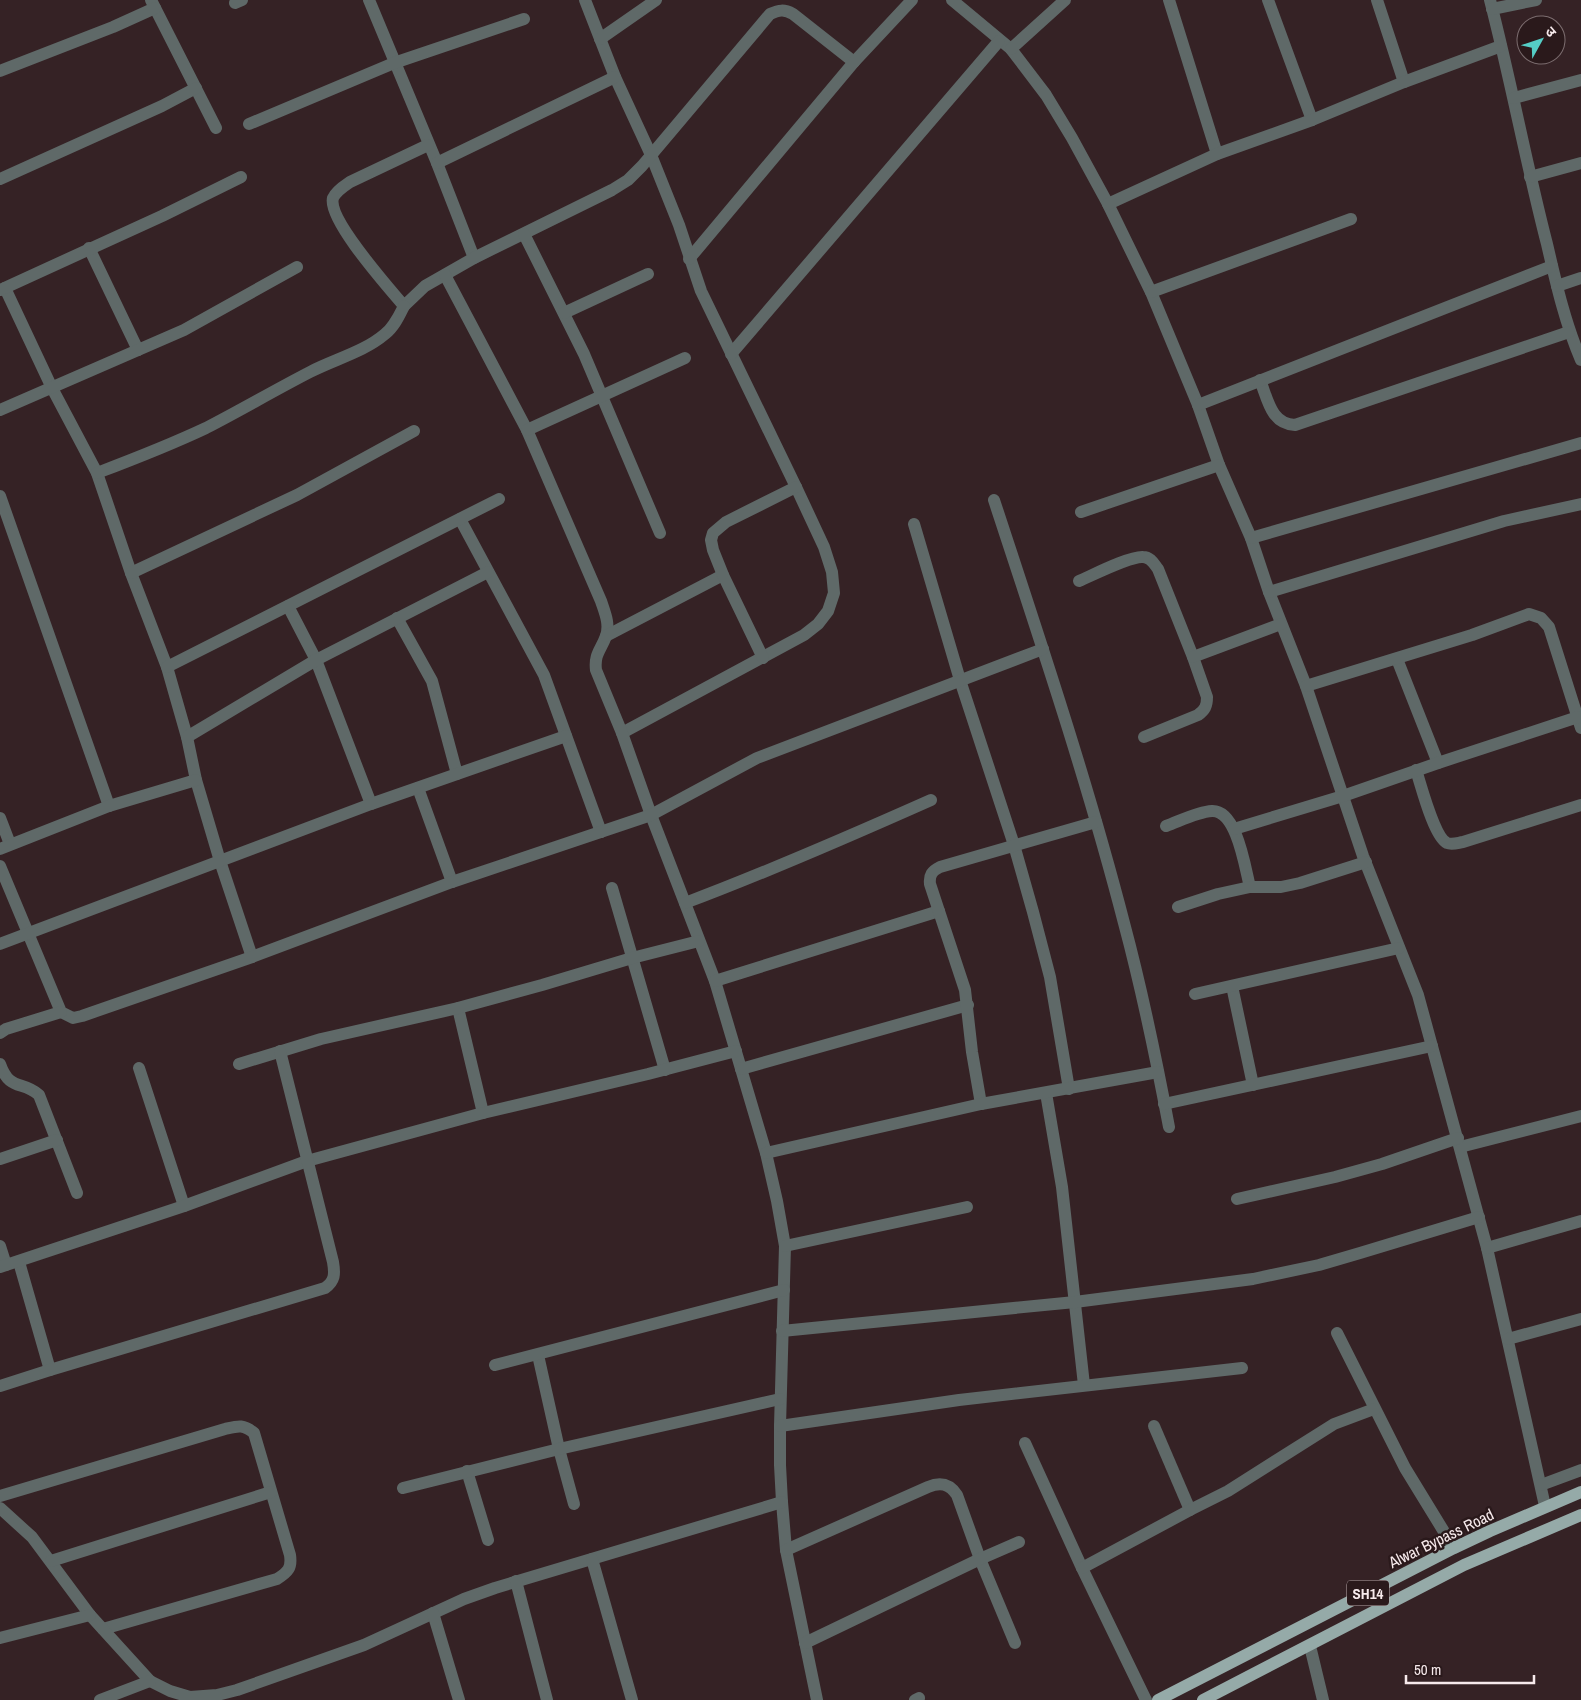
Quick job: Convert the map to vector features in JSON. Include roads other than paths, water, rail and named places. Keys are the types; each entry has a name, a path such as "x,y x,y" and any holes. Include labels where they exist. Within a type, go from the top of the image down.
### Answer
{"main road":[{"name":"Alwar Bypass Road","path":"1158,1700 1454,1548 1545,1506 1581,1492"},
{"name":"SH14","path":"1203,1700 1464,1565 1581,1516"}],"street":[{"path":"369,0 437,163 474,258"},
{"path":"585,0 615,78 651,155 679,225 701,291 824,547 832,572 834,593 828,611 818,624 804,635 622,733"},
{"path":"600,39 656,0"},
{"path":"689,259 854,62 912,0"},
{"path":"952,0 1010,49 1046,95 1072,138 1108,204 1151,292 1198,405 1219,465 1251,538 1269,592 1306,686 1366,862 1418,995 1487,1248 1545,1506"},
{"path":"1010,49 1065,0"},
{"path":"1169,0 1217,154"},
{"path":"1268,0 1312,120"},
{"path":"1377,0 1404,82"},
{"path":"1536,0 1491,5 1557,286 1569,332 1581,360"},
{"path":"0,71 113,27 153,4 216,128"},
{"path":"97,473 148,454 204,428 253,404 312,371 366,346 386,334 397,322 404,306 425,286 474,258 612,190 628,180 770,14 778,10 786,10 793,14 854,62"},
{"path":"249,124 394,63 524,19"},
{"path":"731,354 999,41"},
{"path":"1108,204 1217,154 1312,120 1404,82 1501,46"},
{"path":"437,163 615,78"},
{"path":"1514,98 1581,80"},
{"path":"0,179 162,106 196,88"},
{"path":"404,306 374,271 339,222 334,210 334,198 340,189 350,182 428,145"},
{"path":"1530,177 1581,163"},
{"path":"241,177 162,216 2,289 97,473 131,573 167,667 187,737 196,780 220,861 252,957"},
{"path":"1151,292 1351,219"},
{"path":"524,234 603,396 660,533"},
{"path":"89,248 138,350"},
{"path":"1198,405 1552,266"},
{"path":"0,410 184,330 297,267"},
{"path":"564,313 648,274"},
{"path":"445,275 527,430 607,617 608,627 595,661 596,670 622,733 684,903 715,981 766,1153 785,1246 780,1399 780,1465 786,1550 817,1700"},
{"path":"1557,286 1581,278"},
{"path":"1260,380 1277,419 1285,424 1295,425 1569,332"},
{"path":"527,430 685,358"},
{"path":"131,573 297,495 414,431"},
{"path":"1251,538 1581,443"},
{"path":"1081,512 1219,465"},
{"path":"763,658 723,575 711,540 713,533 726,522 796,487"},
{"path":"0,496 109,806"},
{"path":"167,667 500,499"},
{"path":"994,500 1043,648 1125,925 1169,1126"},
{"path":"1269,592 1504,521 1581,504"},
{"path":"460,519 544,675 601,832"},
{"path":"914,524 960,680 1014,845 1050,976 1070,1089"},
{"path":"1079,581 1131,559 1144,557 1152,560 1158,569 1193,657 1207,697 1207,704 1198,715 1144,737"},
{"path":"187,737 316,660 488,572"},
{"path":"606,636 723,575"},
{"path":"288,606 316,660 371,804"},
{"path":"1234,829 1343,796 1438,762 1580,722 1549,628 1541,618 1529,614 1472,635 1306,686"},
{"path":"397,618 432,681 458,774"},
{"path":"1193,657 1281,624"},
{"path":"0,866 61,1012 72,1018 82,1016 252,957 452,882 652,816 757,758 1043,648"},
{"path":"1397,658 1438,762"},
{"path":"0,944 371,804 566,736"},
{"path":"1416,770 1434,827 1446,843 1462,842 1581,805"},
{"path":"0,818 5,847 109,806 196,780"},
{"path":"418,788 452,882"},
{"path":"684,903 761,874 931,800"},
{"path":"1166,826 1211,811 1220,812 1228,818 1234,829 1250,887"},
{"path":"981,1104 969,1029 968,1005 962,976 929,878 935,869 1096,822"},
{"path":"1178,907 1218,894 1250,887 1282,886 1300,883 1366,862"},
{"path":"612,888 665,1070"},
{"path":"715,981 939,911"},
{"path":"239,1064 320,1039 458,1008 632,958 699,941"},
{"path":"1196,994 1399,948"},
{"path":"1232,986 1253,1085"},
{"path":"742,1069 968,1005"},
{"path":"458,1008 483,1113"},
{"path":"0,1033 61,1012"},
{"path":"1164,1104 1432,1046"},
{"path":"0,1386 325,1288 332,1283 335,1274 333,1262 280,1051"},
{"path":"0,1246 3,1266 19,1262 184,1206 307,1161 483,1113 665,1070 736,1051"},
{"path":"0,1064 6,1078 12,1083 34,1090 39,1095 77,1193"},
{"path":"139,1068 184,1206"},
{"path":"766,1153 981,1104 1158,1072"},
{"path":"1046,1093 1062,1187 1084,1385"},
{"path":"1237,1199 1335,1177 1459,1142 1581,1116"},
{"path":"0,1159 57,1140"},
{"path":"785,1246 967,1206"},
{"path":"782,1331 1075,1302 1253,1279 1343,1258 1479,1217"},
{"path":"1487,1248 1581,1221"},
{"path":"19,1262 50,1370"},
{"path":"495,1365 784,1290"},
{"path":"1508,1339 1581,1319"},
{"path":"1337,1333 1405,1468 1454,1548"},
{"path":"538,1355 559,1449 574,1504"},
{"path":"780,1426 959,1400 1242,1368"},
{"path":"403,1488 559,1449 780,1399"},
{"path":"1082,1568 1247,1480 1334,1424 1374,1408"},
{"path":"0,1496 225,1429 240,1426 247,1427 254,1433 290,1555 290,1569 277,1579 103,1629"},
{"path":"1154,1426 1190,1510"},
{"path":"1025,1443 1082,1568 1146,1700"},
{"path":"1541,1485 1581,1470"},
{"path":"467,1471 488,1540"},
{"path":"786,1550 928,1487 936,1484 946,1484 958,1494 980,1558 1015,1642"},
{"path":"51,1561 271,1492"},
{"path":"0,1508 5,1518 32,1537 90,1615 150,1681 170,1692 190,1697 239,1695 364,1645 464,1600 516,1581 782,1502"},
{"path":"805,1643 980,1558 1019,1542"},
{"path":"592,1559 632,1700"},
{"path":"516,1581 547,1700"},
{"path":"433,1613 459,1700"},
{"path":"0,1638 90,1615"},
{"path":"1310,1646 1323,1700"},
{"path":"100,1700 150,1681"}]}
